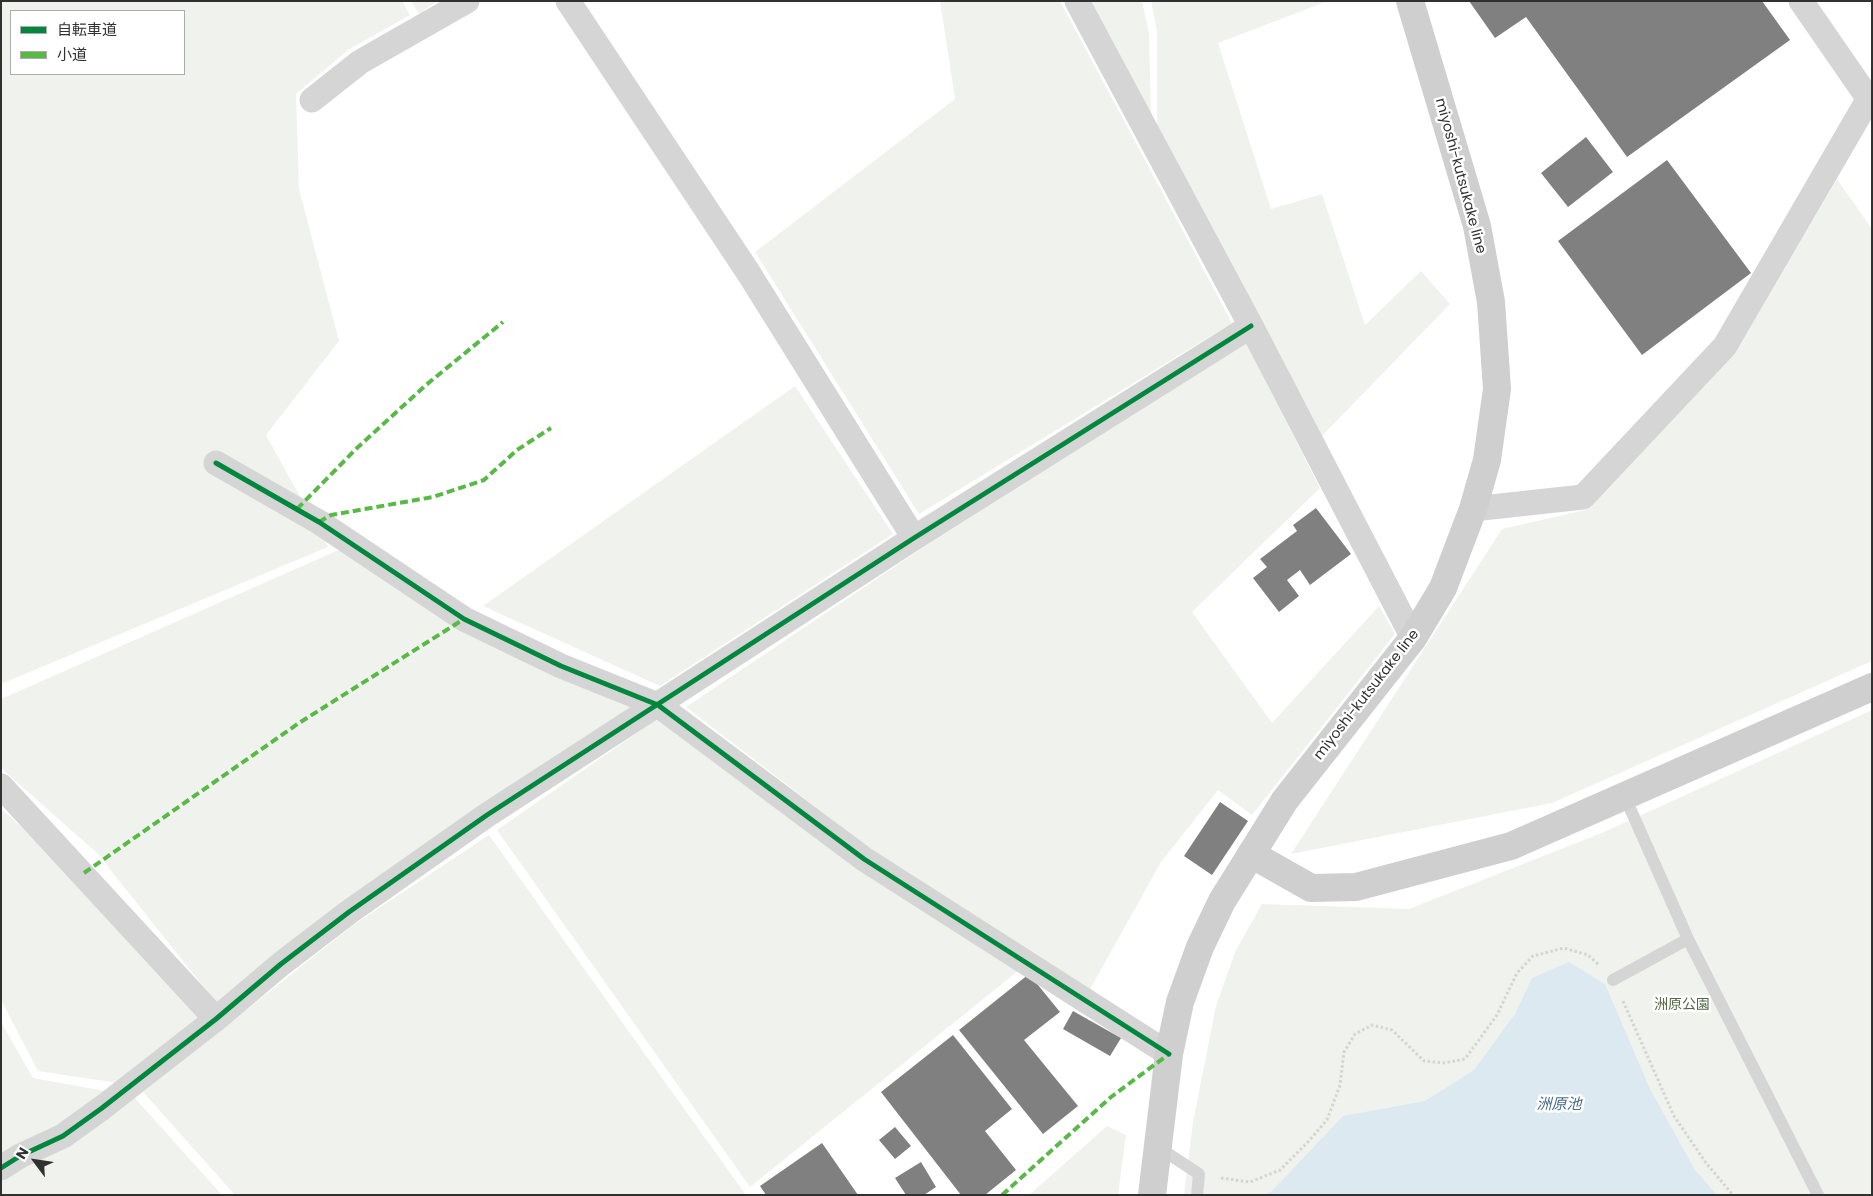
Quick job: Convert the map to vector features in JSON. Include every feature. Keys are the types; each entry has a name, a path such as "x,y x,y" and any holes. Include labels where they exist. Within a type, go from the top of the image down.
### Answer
{"main road":[{"name":"miyoshi-kutsukake line","path":"1152,1195 1169,1054 1180,1002 1200,947 1222,900 1285,800 1413,638 1442,588 1473,509 1487,460 1497,389 1491,302 1477,226 1410,1"},
{"path":"1251,854 1311,888 1356,887 1511,846 1872,687"}],"street":[{"path":"312,100 360,62 467,1"},
{"path":"568,1 748,272 914,538"},
{"path":"1077,1 1251,326 1413,638"},
{"path":"1473,509 1583,497 1725,346 1870,95 1801,1"},
{"path":"1,1168 20,1156 63,1136 102,1108 216,1019 281,964 349,912 487,815 914,538 1251,326"},
{"path":"216,463 319,522 464,619 561,666 658,704 864,859 1169,1054"},
{"path":"1,786 216,1019"}],"lane":[{"path":"1625,797 1688,938 1818,1195"},
{"path":"1613,980 1688,938"},
{"path":"1157,1146 1199,1174 1197,1195"}],"path":[{"path":"1199,1174 1250,1182 1280,1170 1327,1120 1340,1085 1344,1052 1355,1034 1372,1026 1392,1030 1424,1061 1444,1064 1465,1059 1482,1038 1497,1014 1517,973 1533,956 1564,948 1588,955 1613,980 1674,1116 1706,1163 1733,1195"}],"green space":[{"path":"1,1 402,1 410,15 348,50 296,94 299,189 339,341 266,435 328,547 1,684"},
{"path":"411,1 437,1 419,14"},
{"path":"940,1 1060,1 1232,323 919,514 755,252 955,99"},
{"path":"1088,1 1142,1 1149,33 1151,119"},
{"path":"1151,1 1328,1 1218,43 1271,209 1322,194 1365,325 1421,271 1450,304 1321,437 1157,127 1157,31"},
{"path":"1837,179 1872,229 1872,661 1552,803 1291,854 1502,529 1585,510 1739,347"},
{"path":"1246,343 1320,488 1192,612 1272,723 1379,606 1395,634 1252,815 1218,790 1161,862 1088,993 873,851 686,707 921,549"},
{"path":"795,386 893,534 660,686 483,606"},
{"path":"350,545 641,705 343,901 218,1005 97,853 1,768 1,699"},
{"name":"洲原公園","path":"1872,710 1872,1195 1184,1195 1193,1122 1216,1006 1236,950 1262,904 1409,909 1604,832"},
{"path":"660,717 1018,971 750,1187 497,830"},
{"path":"1,809 39,842 199,1017 118,1083 38,1071 1,1000"},
{"path":"489,835 746,1195 235,1195 143,1092 352,926"},
{"path":"1,1022 33,1078 133,1096 222,1195 1,1195"},
{"path":"1107,1126 1126,1135 1118,1195 1029,1195"}],"water":[{"name":"洲原池","path":"1569,962 1605,984 1650,1089 1695,1170 1717,1195 1261,1195 1271,1192 1343,1116 1425,1101 1474,1070 1515,1014 1532,978"}],"building":[{"path":"1469,1 1762,1 1790,40 1627,157 1526,17 1495,38"},
{"path":"1586,137 1613,172 1568,207 1541,173"},
{"path":"1667,160 1751,273 1642,355 1558,241"},
{"path":"1316,508 1351,554 1310,585 1300,570 1287,580 1299,596 1279,612 1253,578 1267,567 1260,559 1297,531 1293,525"},
{"path":"1220,802 1248,821 1212,875 1184,856"},
{"path":"1029,974 1060,1012 1024,1040 1078,1106 1043,1134 959,1030"},
{"path":"1073,1011 1121,1038 1110,1056 1063,1029"},
{"path":"953,1035 1012,1109 985,1131 1016,1170 985,1195 961,1195 881,1092"},
{"path":"895,1127 911,1146 895,1159 879,1140"},
{"path":"822,1143 858,1195 766,1195 760,1186"},
{"path":"921,1162 936,1187 924,1195 906,1195 895,1178"}],"marked path":[{"path":"297,509 357,448 426,385 503,322"},
{"path":"319,522 331,515 433,497 484,480 517,450 551,428"},
{"path":"84,873 299,723 464,619"},
{"path":"1002,1195 1111,1097 1169,1054"}],"cycle path":[{"path":"1,1168 20,1156 63,1136 102,1108 216,1019 281,964 349,912 487,815 914,538 1251,326"},
{"path":"216,463 319,522 464,619 561,666 658,705 864,859 1169,1054"}]}
